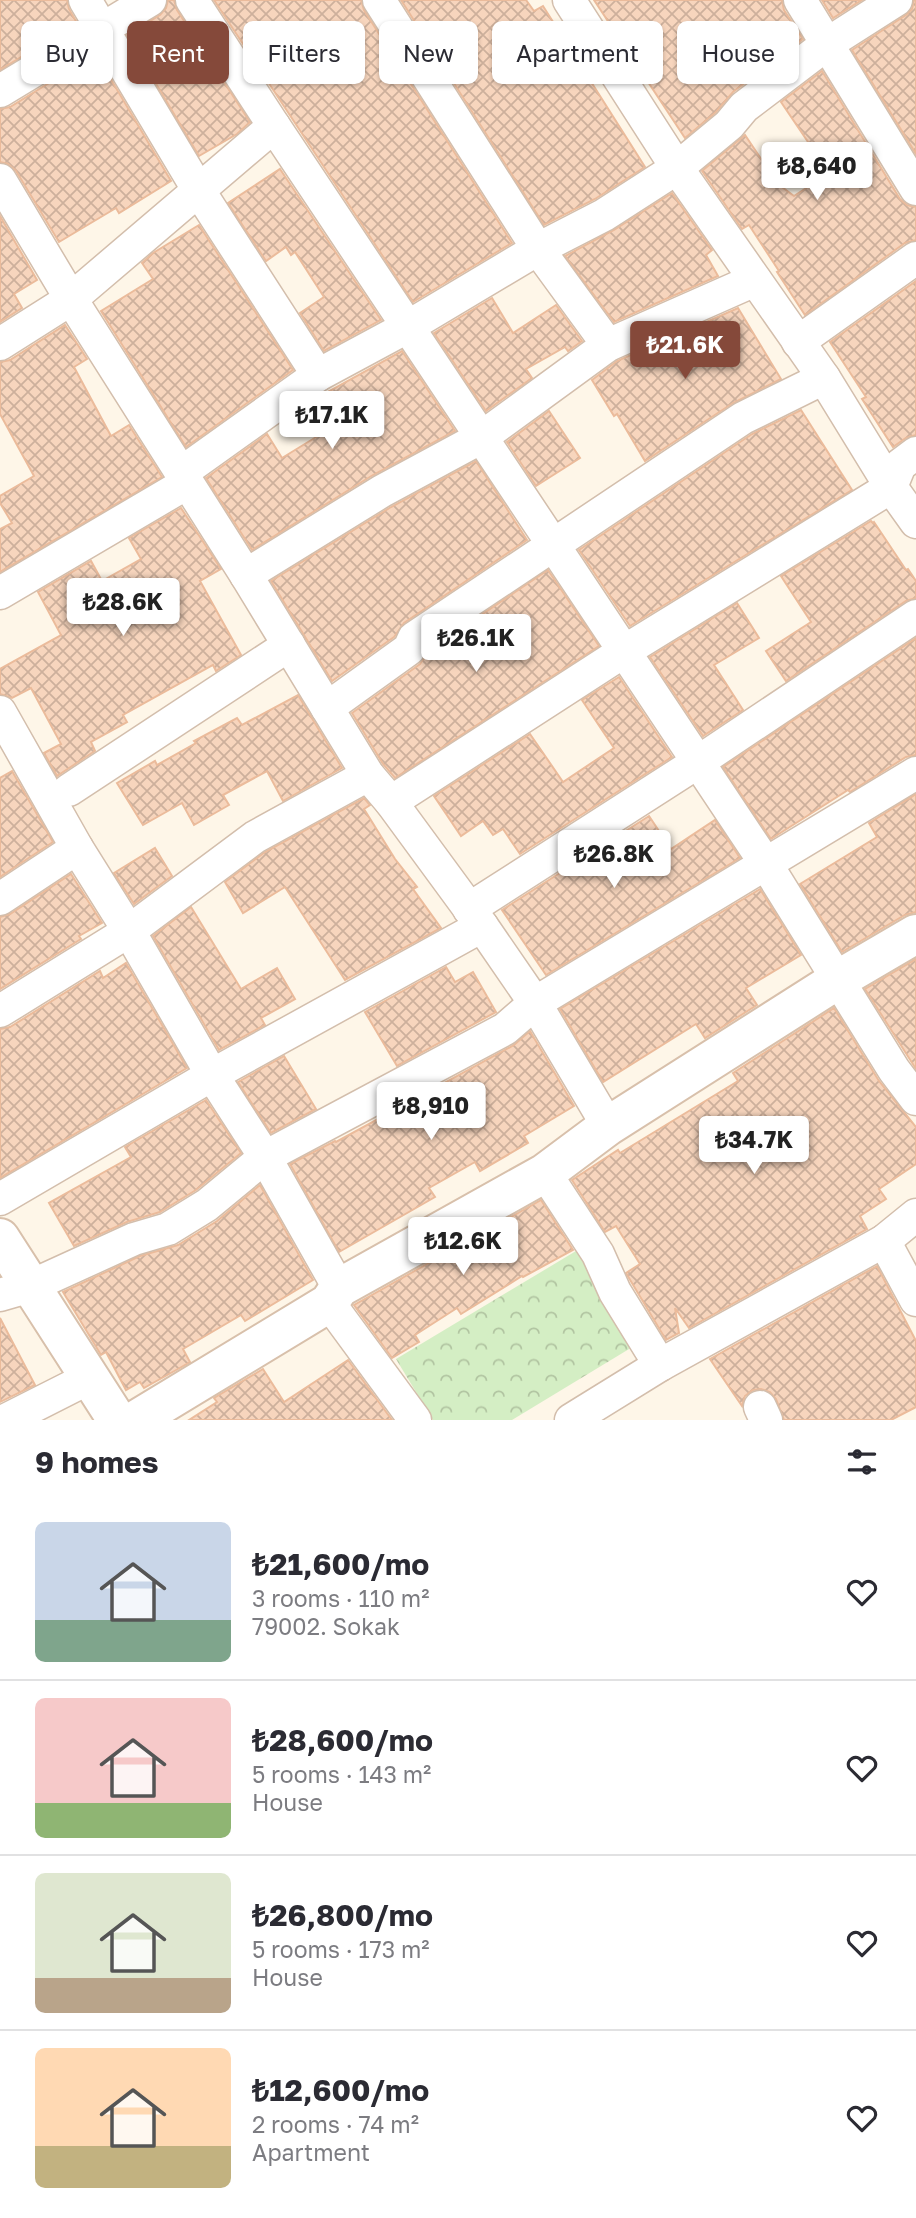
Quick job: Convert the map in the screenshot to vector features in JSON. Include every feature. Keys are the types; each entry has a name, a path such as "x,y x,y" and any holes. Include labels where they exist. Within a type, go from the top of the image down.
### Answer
{"street":[{"path":"85,0 99,21"},
{"path":"113,21 150,0"},
{"path":"192,0 766,864 894,1070 916,1100"},
{"path":"379,0 538,249 608,345"},
{"path":"569,0 677,167 824,378 891,488 916,522"},
{"path":"800,0 916,189"},
{"path":"0,593 184,478 318,375 409,326 538,249 604,215 677,167 729,125 744,107 827,44 896,0"},
{"path":"113,44 199,191 318,375"},
{"path":"0,91 21,78"},
{"path":"0,344 71,299 274,126"},
{"path":"0,180 71,299 246,575 368,775 391,802 535,1003 608,1126"},
{"path":"798,342 916,258"},
{"path":"246,575 382,491 482,437 608,345 755,280"},
{"path":"327,708 409,649 414,638 552,544 743,418 824,378"},
{"path":"391,802 623,652 891,488 900,465 916,453"},
{"path":"0,1199 475,918 698,762 916,616"},
{"path":"69,790 289,645"},
{"path":"0,712 212,1075 265,1157 334,1295 415,1420"},
{"path":"15,1291 134,1239 168,1229 207,1205 265,1157 505,1029 535,1003 916,773"},
{"path":"0,1011 129,931 255,837 368,775"},
{"path":"0,899 77,848"},
{"path":"136,1420 334,1295 545,1173 608,1126 839,979 916,934"},
{"path":"545,1173 598,1254 615,1292 660,1365"},
{"path":"571,1420 660,1365 884,1241 916,1215"},
{"path":"0,1238 15,1291 89,1378 117,1420"},
{"path":"884,1241 916,1300"},
{"path":"6,1420 89,1378"}],"green space":[{"path":"581,1248 639,1343 512,1420 433,1420 396,1359"}],"building":[{"path":"0,0 67,0 76,21 21,21 21,57 0,70"},
{"path":"168,0 174,0 184,21 150,21 166,8"},
{"path":"214,0 361,0 379,34 379,84 411,84 512,243 413,302 269,84 365,84 365,21 243,21 243,44"},
{"path":"401,0 526,0 534,11 543,6 553,21 492,21 492,84 592,84 645,167 595,199 544,225 454,84 478,84 478,21 414,21"},
{"path":"594,0 782,0 784,10 791,21 677,21 677,84 744,84 685,138 649,84 663,84 663,21 608,21"},
{"path":"822,0 862,0 833,18"},
{"path":"914,0 916,154 852,50 906,15 912,9"},
{"path":"822,71 900,199 907,205 916,207 916,240 905,243 805,315 749,225 742,229 702,171 745,135 778,184 794,196 829,173 781,102"},
{"path":"113,83 171,181 119,213 116,208 59,242 16,171 8,164 0,162 0,109 10,107 47,84"},
{"path":"156,84 225,84 250,122 237,134 199,156"},
{"path":"280,169 381,320 324,351 300,313 324,297 295,252 291,255 286,247 266,261 228,203"},
{"path":"672,193 712,250 706,255 718,276 614,322 565,256 614,230"},
{"path":"0,216 37,280 14,294 22,308 0,322"},
{"path":"199,225 293,370 186,447 101,311 153,279 142,263 153,253"},
{"path":"916,281 916,435 893,447 862,399 866,397 830,342"},
{"path":"492,298 513,333 556,305 582,341 568,351 565,347 526,369 532,378 486,411 434,333"},
{"path":"738,308 781,379 733,403 645,461 617,414 614,416 592,380 617,361"},
{"path":"65,325 87,359 74,367 111,436 129,425 162,477 0,572 0,529 12,523 0,503 0,496 34,476 0,414 0,362 10,360"},
{"path":"402,351 455,431 373,475 252,550 206,478 267,434 282,458 339,423 322,395"},
{"path":"801,410 852,490 630,626 579,550 752,434"},
{"path":"549,411 580,458 536,486 507,442"},
{"path":"476,461 527,540 404,623 394,637 332,681 271,581 391,507"},
{"path":"181,508 221,569 200,581 241,655 216,671 213,665 123,715 127,722 91,742 95,751 57,776 44,753 61,744 31,688 12,698 0,694 0,669 61,635 38,592 91,561 102,581 141,559 129,538"},
{"path":"871,521 916,581 916,598 906,601 786,681 766,651 811,622 781,576"},
{"path":"548,570 599,646 395,778 383,764 352,713 420,664 429,650"},
{"path":"737,603 759,638 714,665 743,710 703,736 650,657"},
{"path":"916,638 916,755 906,757 850,792 848,790 771,839 723,767"},
{"path":"619,677 672,757 520,854 503,829 493,835 483,821 461,836 434,796 530,734 563,782 614,748 582,700"},
{"path":"298,695 342,768 283,801 267,771 223,795 229,805 194,825 182,803 143,825 117,783 155,761 157,765 237,718 242,725"},
{"path":"12,771 53,842 0,877 0,778"},
{"path":"916,794 916,912 905,915 842,952 800,884 877,837 869,823"},
{"path":"364,798 370,805 364,809 395,859 417,887 413,889 441,928 345,980 285,887 243,913 225,882 265,852"},
{"path":"649,816 671,849 715,820 740,858 546,975 502,910"},
{"path":"155,848 172,876 134,904 114,873"},
{"path":"71,874 102,923 0,989 0,917 10,914"},
{"path":"760,889 801,955 746,988 757,1005 705,1038 696,1024 603,1082 560,1009"},
{"path":"191,907 241,989 277,968 295,999 261,1018 265,1025 219,1050 153,936"},
{"path":"916,959 916,1069 865,989"},
{"path":"126,963 187,1068 0,1178 0,1029 10,1027 100,971 103,978"},
{"path":"446,967 455,982 473,972 496,1012 397,1066 365,1012"},
{"path":"834,1008 879,1081 916,1127 916,1164 879,1189 886,1199 860,1216 867,1229 689,1328 675,1308 679,1333 666,1340 626,1273 640,1264 616,1226 605,1232 572,1180 618,1150 620,1153 738,1081 733,1073"},
{"path":"530,1031 574,1106 524,1136 528,1143 480,1171 475,1162 429,1188 435,1197 339,1252 290,1164 336,1142 514,1045"},
{"path":"284,1056 316,1109 271,1133 238,1082"},
{"path":"206,1100 241,1153 196,1190 160,1212 127,1222 74,1246 49,1203 131,1157 125,1147"},
{"path":"260,1185 313,1280 245,1321 241,1315 183,1349 190,1362 144,1388 140,1382 126,1390 106,1352 101,1355 63,1292 140,1256 178,1245 217,1221"},
{"path":"541,1200 573,1250 522,1276 461,1314 457,1308 415,1335 419,1342 392,1358 354,1305"},
{"path":"877,1266 916,1341 916,1407 891,1420 784,1420 776,1399 770,1392 761,1389 753,1390 745,1396 742,1406 710,1359"},
{"path":"0,1318 35,1385 0,1402"},
{"path":"348,1360 392,1420 189,1420 217,1402 214,1398 263,1369 284,1402"}]}
